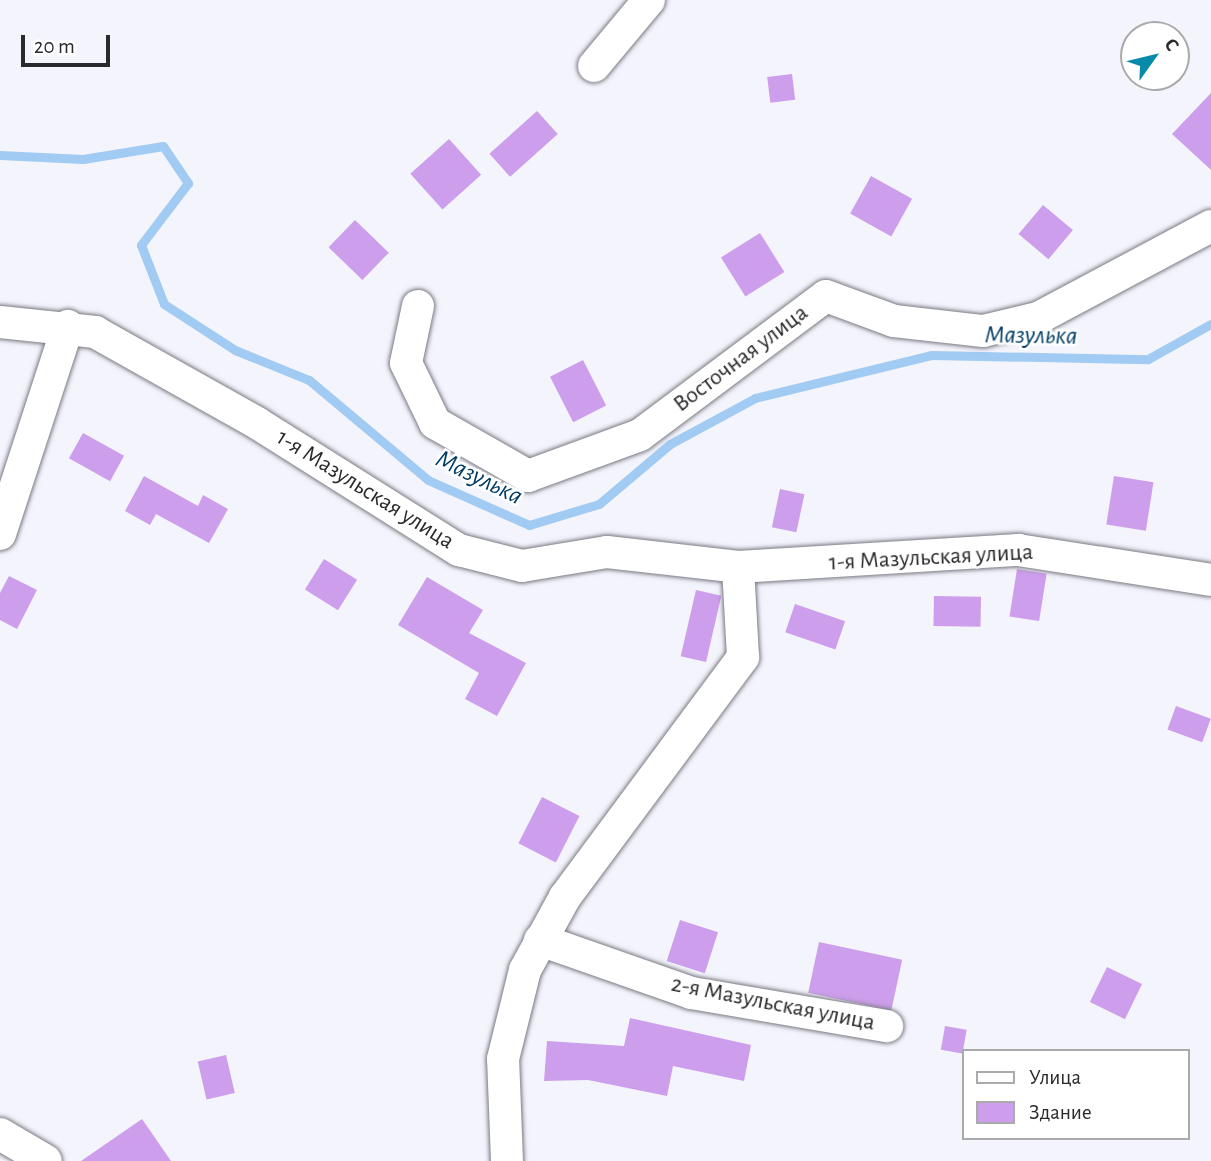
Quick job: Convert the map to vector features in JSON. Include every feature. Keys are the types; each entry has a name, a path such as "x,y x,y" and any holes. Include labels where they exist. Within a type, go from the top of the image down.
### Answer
{"street":[{"path":"594,66 649,0"},
{"name":"Восточная улица","path":"418,306 406,363 435,424 528,476 640,435 826,296 894,321 983,331 1038,318 1211,226"},
{"name":"1-я Мазульская улица","path":"0,322 68,326 95,332 257,423 459,550 522,566 607,552 738,568 1018,550 1211,580"},
{"path":"0,534 68,326"},
{"path":"507,1161 503,1059 525,970 540,940 743,657 738,568"},
{"name":"2-я Мазульская улица","path":"540,940 691,993 887,1026"},
{"path":"0,1135 46,1161"}],"building":[{"path":"792,74 795,100 770,103 767,77"},
{"path":"1211,93 1211,170 1172,134"},
{"path":"537,111 558,134 510,177 489,154"},
{"path":"449,139 481,175 442,209 410,174"},
{"path":"871,176 912,199 891,236 850,214"},
{"path":"1043,205 1073,230 1048,259 1019,234"},
{"path":"355,220 389,253 362,280 329,247"},
{"path":"760,233 784,272 745,296 721,257"},
{"path":"583,360 606,405 573,422 550,377"},
{"path":"83,433 124,456 110,481 69,458"},
{"path":"144,476 198,506 203,495 228,509 209,543 156,514 150,525 125,511"},
{"path":"1114,476 1154,482 1146,531 1106,524"},
{"path":"780,489 804,494 796,532 772,527"},
{"path":"324,559 357,580 338,610 305,590"},
{"path":"1017,569 1047,574 1039,621 1009,616"},
{"path":"9,576 37,590 17,629 0,620 0,593"},
{"path":"427,577 483,610 469,633 526,663 497,716 465,699 479,673 398,625"},
{"path":"696,590 721,596 706,662 681,656"},
{"path":"934,596 981,597 980,627 933,626"},
{"path":"795,604 845,621 835,650 785,632"},
{"path":"1176,706 1211,719 1202,742 1167,729"},
{"path":"542,797 579,816 556,862 518,843"},
{"path":"680,920 718,932 705,973 667,961"},
{"path":"819,942 902,960 891,1011 808,993"},
{"path":"1107,967 1142,984 1125,1019 1090,1002"},
{"path":"630,1018 751,1045 744,1081 673,1066 667,1096 588,1080 544,1081 547,1041 624,1046"},
{"path":"945,1026 967,1030 962,1053 941,1050"},
{"path":"226,1055 235,1093 207,1100 198,1062"},
{"path":"142,1119 171,1161 81,1161"}],"waterway":[{"name":"Мазулька","path":"0,155 83,159 163,146 188,183 141,245 164,304 235,350 309,380 428,480 529,525 599,504 670,444 755,398 931,355 1148,359 1211,324"}]}
